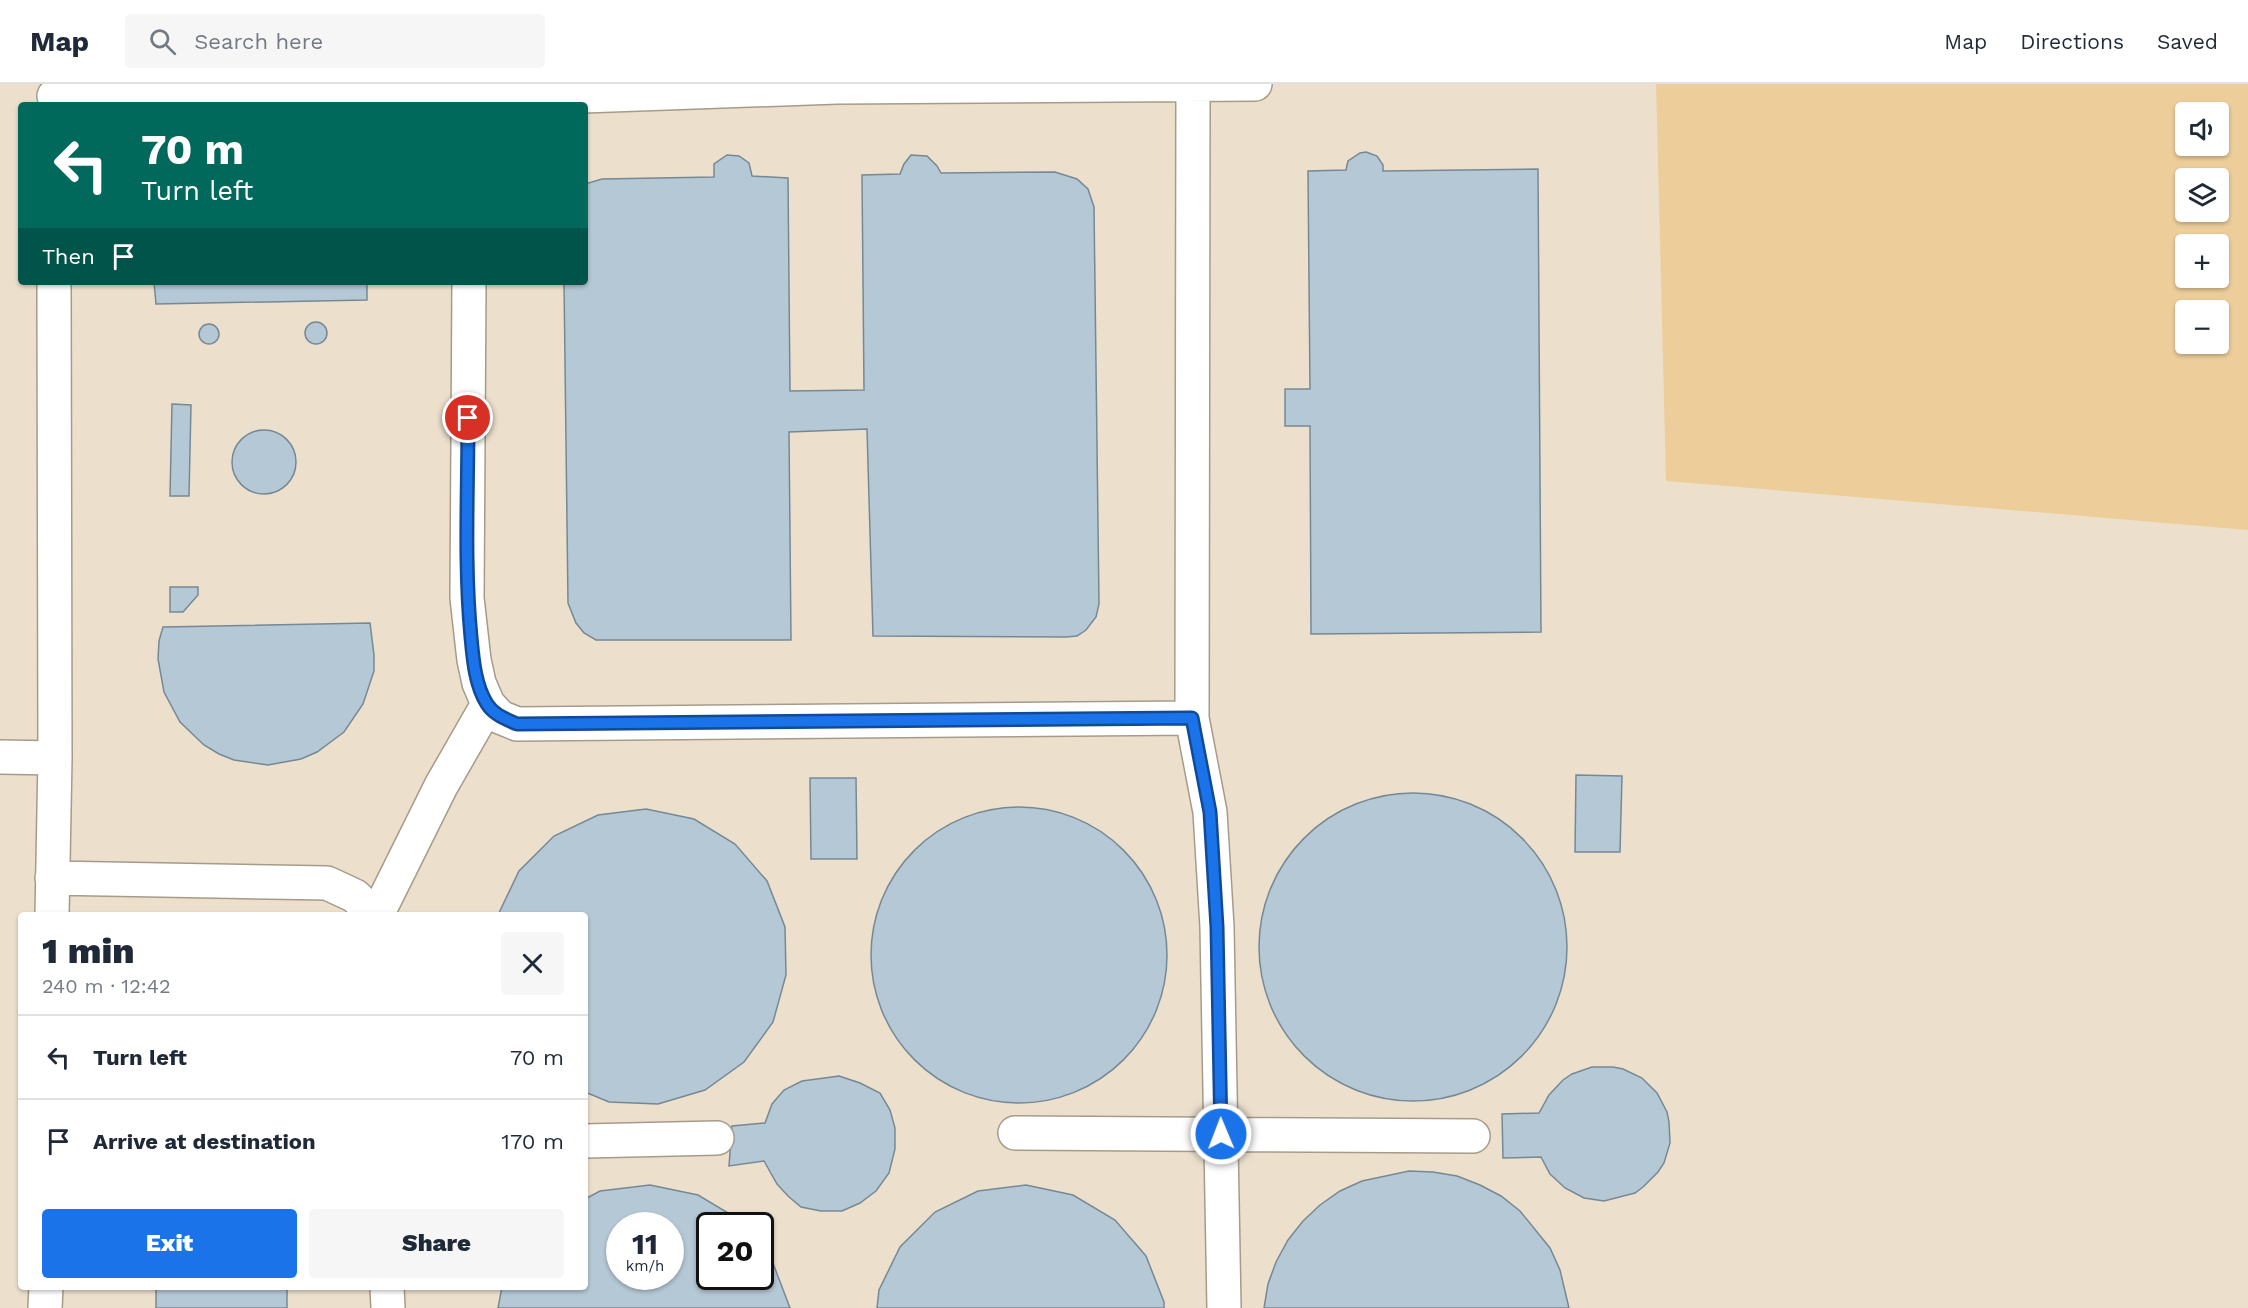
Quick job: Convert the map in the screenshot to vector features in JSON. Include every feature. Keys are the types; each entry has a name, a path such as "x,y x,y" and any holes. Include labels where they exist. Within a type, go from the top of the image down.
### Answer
{"lane":[{"path":"54,95 470,102 837,87 1255,84"},
{"path":"1192,85 1192,718 1210,812 1217,927 1224,1308"},
{"path":"52,912 55,758 54,285"},
{"path":"469,285 467,598 479,683 488,704 500,717 517,724 1192,718"},
{"path":"377,912 441,786 488,704"},
{"path":"0,757 55,758"},
{"path":"52,878 327,883 355,896 372,912"},
{"path":"1015,1133 1473,1136"},
{"path":"588,1142 717,1138"},
{"path":"45,1308 46,1290"},
{"path":"387,1290 388,1308"}],"shaded area":[{"path":"1656,84 2248,84 2248,530 1666,481"}],"building":[{"path":"1366,152 1377,156 1383,165 1383,171 1538,169 1541,632 1311,634 1310,426 1285,426 1285,389 1310,389 1308,171 1346,170 1348,161"},
{"path":"727,155 739,156 749,163 752,176 788,178 790,391 864,390 862,175 900,174 911,155 927,156 941,173 1055,172 1077,179 1088,189 1094,207 1099,604 1096,617 1086,630 1077,636 1066,637 873,636 867,429 789,432 791,640 596,640 584,633 576,623 568,603 564,285 588,285 588,183 602,179 714,177 714,164"},
{"path":"154,285 367,285 367,300 156,304"},
{"path":"316,322 324,325 327,333 324,341 316,344 308,341 305,333 308,325"},
{"path":"209,324 216,327 219,334 216,341 209,344 202,341 199,334 202,327"},
{"path":"172,404 191,405 189,496 170,496"},
{"path":"258,430 270,430 287,439 294,450 296,462 294,474 287,485 270,494 258,494 246,489 237,480 232,468 232,456 237,444 246,435"},
{"path":"170,587 198,587 198,595 183,612 170,612"},
{"path":"370,623 374,671 363,704 344,732 317,752 301,759 268,765 234,760 219,754 204,745 180,722 164,692 158,659 163,627"},
{"path":"1576,775 1622,776 1620,852 1575,852"},
{"path":"810,778 856,778 857,859 811,859"},
{"path":"1413,793 1443,796 1472,805 1499,819 1522,838 1541,861 1555,888 1564,917 1567,947 1564,977 1555,1006 1541,1033 1522,1056 1499,1075 1472,1089 1443,1098 1413,1101 1383,1098 1354,1089 1327,1075 1304,1056 1285,1033 1271,1006 1262,977 1259,947 1262,917 1271,888 1285,861 1304,838 1327,819 1354,805 1383,796"},
{"path":"1019,807 1048,810 1089,825 1113,841 1133,861 1155,898 1164,926 1167,955 1164,984 1149,1025 1133,1049 1113,1069 1076,1091 1048,1100 1019,1103 990,1100 949,1085 925,1069 905,1049 883,1012 874,984 871,955 874,926 889,885 905,861 925,841 962,819 990,810"},
{"path":"646,809 694,819 735,844 767,881 785,927 786,975 773,1022 744,1062 705,1090 658,1104 609,1102 588,1093 588,912 499,912 519,871 554,836 598,815"},
{"path":"1592,1067 1623,1069 1642,1078 1657,1093 1667,1112 1669,1122 1670,1143 1664,1163 1658,1172 1635,1193 1604,1201 1584,1198 1565,1188 1550,1174 1541,1157 1503,1158 1502,1114 1539,1113 1549,1095 1563,1080"},
{"path":"839,1076 880,1093 890,1110 895,1128 895,1149 889,1173 876,1191 860,1203 842,1211 821,1211 801,1207 788,1196 777,1184 764,1161 729,1166 732,1126 765,1123 772,1104 784,1090 802,1081"},
{"path":"1409,1171 1457,1176 1501,1196 1520,1211 1550,1248 1560,1270 1569,1308 1264,1308 1268,1284 1276,1262 1288,1240 1303,1221 1340,1191 1362,1181"},
{"path":"650,1185 698,1195 727,1212 696,1212 696,1290 774,1290 774,1266 790,1308 498,1308 501,1290 588,1290 588,1197 600,1191"},
{"path":"1026,1185 1073,1195 1115,1220 1146,1256 1164,1302 1164,1308 877,1308 879,1290 900,1247 935,1212 978,1191"},
{"path":"156,1290 287,1290 287,1308 156,1308"}],"route":[{"path":"468,418 467,598 479,683 488,704 500,717 517,724 1192,718 1210,812 1217,927 1221,1134"}]}
